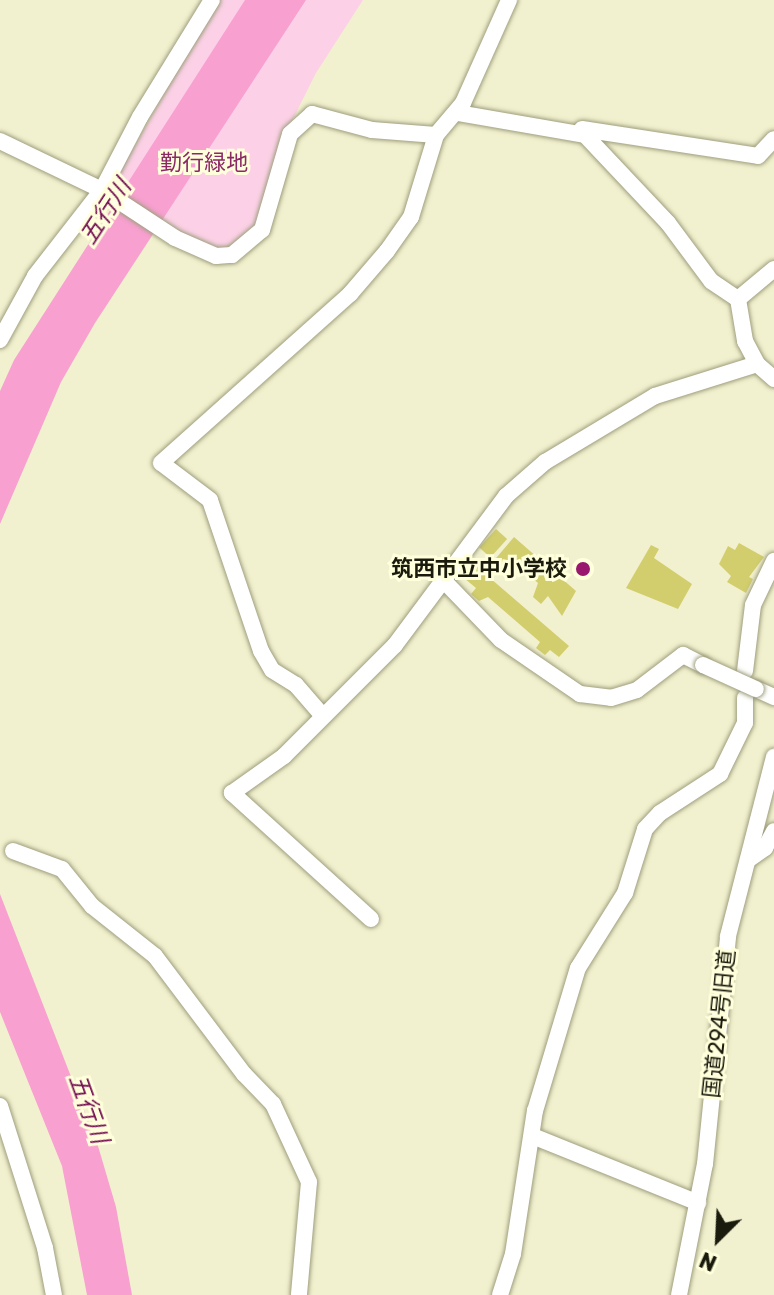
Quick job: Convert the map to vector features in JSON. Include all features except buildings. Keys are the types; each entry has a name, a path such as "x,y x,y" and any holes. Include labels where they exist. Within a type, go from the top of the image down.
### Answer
{"street":[{"path":"0,340 35,276 105,191 140,117 212,0"},
{"path":"322,715 296,685 272,670 261,651 210,500 161,463 350,294 411,217 436,135 458,113 509,0"},
{"path":"458,113 674,140 758,156 774,139"},
{"path":"0,141 105,191 172,236 216,256 232,255 254,242 270,213 290,134 312,114 372,130 436,135"},
{"path":"572,129 599,145 668,223 711,281 738,299 745,341 757,364 774,379"},
{"path":"738,299 774,269"},
{"path":"371,919 232,793 284,756 395,645 446,583 506,496 545,462 655,396 757,364"},
{"path":"745,671 753,605 774,561"},
{"path":"446,583 501,640 580,694 611,698 637,690 683,655 751,693 774,697"},
{"path":"500,1295 535,1137 535,1111 578,968 625,893 645,829 660,813 720,774 745,723 751,693"},
{"name":"国道294号旧道","path":"679,1295 698,1203 722,980 774,757"},
{"path":"748,860 765,848 774,831"},
{"path":"13,851 62,869 92,906 155,956 244,1074 273,1104 309,1182 299,1295"},
{"path":"0,1106 45,1248 54,1295"},
{"path":"535,1137 698,1203"}],"green space":[{"name":"勤行緑地","path":"217,0 363,0 316,73 288,129 261,226 229,253 178,236 110,189"}],"shaded area":[{"path":"245,0 306,0 95,323 61,382 0,524 0,391 14,360"},
{"path":"0,894 98,1146 116,1207 132,1295 87,1295 62,1166 0,1012"}],"place":[{"name":"筑西市立中小学校","path":"583,569"}],"water label":[{"name":"五行川","path":"106,212"},
{"name":"五行川","path":"88,1109"}]}
